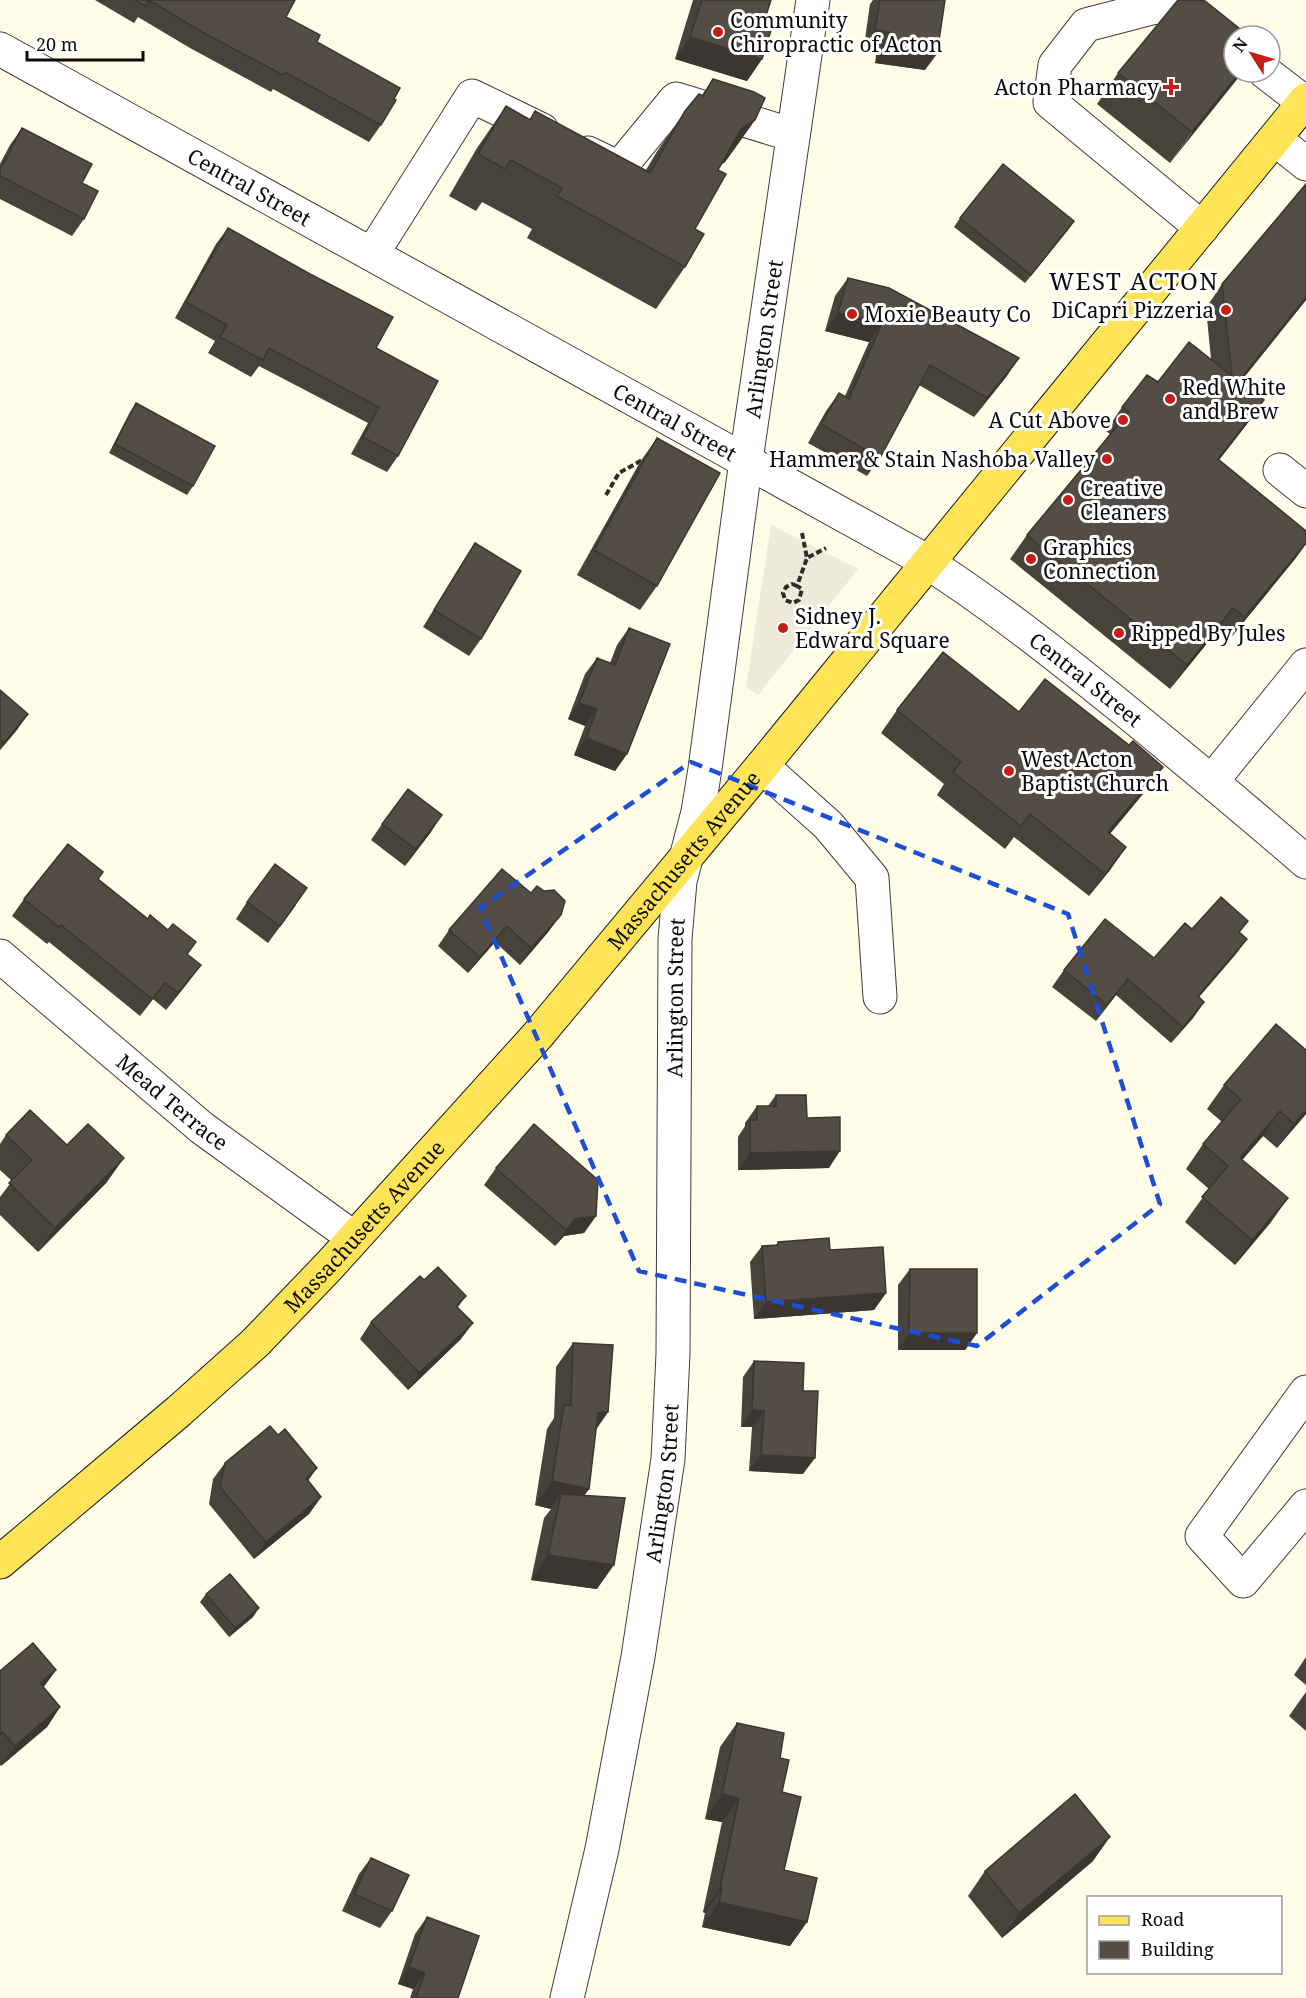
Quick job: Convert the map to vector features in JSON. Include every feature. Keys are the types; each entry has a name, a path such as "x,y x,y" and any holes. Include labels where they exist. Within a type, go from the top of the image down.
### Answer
{"main road":[{"name":"Massachusetts Avenue","path":"0,1562 231,1365 304,1293 537,1036 685,860 1305,101"}],"street":[{"name":"Arlington Street","path":"567,1998 602,1849 638,1657 668,1459 673,1354 677,901 698,812 705,769 746,460 813,0"},
{"path":"1202,228 1050,102 1055,65 1086,25 1155,7 1191,15 1222,39"},
{"name":"Central Street","path":"0,49 887,538 928,563 1058,657 1212,781 1306,862"},
{"path":"1282,84 1305,101"},
{"path":"372,254 472,96 619,168 676,99 793,135"},
{"path":"1275,139 1306,164"},
{"path":"1280,470 1306,491"},
{"path":"1212,781 1306,665"},
{"path":"762,766 828,825 872,878 880,997"},
{"name":"Mead Terrace","path":"0,956 202,1128 354,1238"},
{"path":"1306,1392 1202,1536 1243,1581 1306,1506"}],"path":[{"path":"606,495 619,472 650,455"},
{"path":"797,586 807,558 802,532"},
{"path":"807,558 829,546"},
{"path":"792,584 797,586 801,590 799,600 793,603 785,600 783,593 786,587 792,584"}],"highlighted area":[{"path":"691,762 1068,914 1160,1204 977,1346 639,1271 480,908"}],"shaded area":[{"name":"Sidney J. Edward Square","path":"771,525 858,569 758,695 746,687"}],"building":[{"path":"135,0 149,0 145,6"},
{"path":"149,0 295,0 286,17 320,35 317,42 400,88 394,99 396,100 381,125 285,72 283,75 202,32"},
{"path":"702,0 771,0 764,22 773,24 762,59 690,37"},
{"path":"880,0 945,0 937,54 886,46 889,32 875,30"},
{"name":"Acton Pharmacy","path":"1178,0 1205,1 1234,24 1222,24 1222,84 1230,84 1192,132 1118,73"},
{"path":"713,79 754,92 765,98 755,120 741,129 718,170 726,174 695,229 704,234 685,267 557,196 562,188 511,160 505,169 478,154 506,106 530,120 535,111 650,173 685,111 699,94 703,96"},
{"path":"22,128 92,164 82,183 98,191 84,219 0,176 0,170"},
{"path":"1003,164 1074,221 1031,275 960,218"},
{"path":"1306,184 1306,297 1239,381 1264,400 1218,459 1306,531 1306,543 1245,617 1233,608 1187,665 1027,535 1129,412 1122,407 1147,375 1158,382 1189,342 1232,376 1222,284"},
{"path":"228,228 393,317 376,348 438,381 398,456 363,437 379,407 269,348 263,360 220,337 227,325 186,302"},
{"path":"848,278 889,288 1019,358 987,398 930,365 880,458 821,424 839,393 849,399 882,323 838,313"},
{"path":"136,403 215,446 193,486 115,444"},
{"path":"657,438 720,473 657,586 594,550"},
{"path":"475,543 521,571 481,639 434,610"},
{"path":"629,628 670,644 627,754 586,738 597,709 579,703 597,658 615,665"},
{"path":"943,652 1019,712 1045,679 1129,745 1133,741 1163,767 1108,832 1126,847 1105,874 1030,814 1021,826 953,772 961,762 897,710"},
{"path":"0,690 28,714 4,743 0,739"},
{"path":"408,789 442,815 416,849 382,824"},
{"path":"68,844 103,872 98,879 148,919 150,915 168,930 173,924 196,942 187,954 201,965 178,993 165,983 152,999 61,925 59,927 24,899"},
{"path":"275,864 307,888 280,926 247,902"},
{"path":"502,869 531,893 537,886 544,891 554,890 565,901 561,915 531,948 507,926 480,957 449,930"},
{"path":"1221,897 1248,921 1239,932 1247,939 1198,996 1204,1002 1183,1027 1128,979 1107,1005 1064,970 1105,919 1154,958 1185,923 1192,929"},
{"path":"1276,1024 1306,1050 1306,1110 1294,1124 1280,1111 1240,1158 1288,1198 1252,1240 1202,1197 1228,1166 1203,1144 1241,1099 1224,1085"},
{"path":"776,1095 806,1095 807,1118 840,1117 840,1151 750,1153 750,1120 757,1120 757,1106 776,1106"},
{"path":"30,1110 67,1145 88,1124 124,1158 55,1228 9,1183 32,1160 6,1135"},
{"path":"534,1124 598,1180 596,1216 575,1219 566,1230 496,1168"},
{"path":"829,1238 830,1250 883,1247 886,1293 766,1302 762,1246 778,1245 778,1242"},
{"path":"438,1267 466,1296 456,1306 473,1323 419,1373 371,1322 420,1276 424,1280"},
{"path":"910,1269 977,1269 977,1333 909,1333"},
{"path":"573,1343 613,1345 608,1412 598,1413 589,1489 552,1481 564,1405 571,1405"},
{"path":"754,1361 804,1363 803,1391 818,1391 815,1458 761,1455 764,1411 752,1410"},
{"path":"270,1426 278,1435 285,1429 317,1468 306,1478 321,1497 266,1542 220,1487 225,1463"},
{"path":"561,1494 625,1498 614,1565 548,1555"},
{"path":"230,1574 259,1608 235,1628 206,1594"},
{"path":"33,1643 56,1670 40,1683 60,1707 15,1746 3,1732 0,1735 0,1671"},
{"path":"737,1723 784,1733 780,1758 789,1760 782,1792 801,1797 784,1870 817,1878 807,1922 719,1902 739,1798 722,1794"},
{"path":"1075,1794 1110,1837 1019,1913 985,1871"},
{"path":"371,1858 409,1875 392,1911 354,1894"},
{"path":"427,1917 479,1936 458,1998 416,1997 425,1973 409,1967"}],"place":[{"name":"Community Chiropractic of Acton","path":"718,32"},
{"name":"Acton Pharmacy","path":"1171,87"},
{"name":"DiCapri Pizzeria","path":"1226,310"},
{"name":"Moxie Beauty Co","path":"852,314"},
{"name":"Red White and Brew","path":"1170,399"},
{"name":"A Cut Above","path":"1123,420"},
{"name":"Hammer & Stain Nashoba Valley","path":"1107,459"},
{"name":"Creative Cleaners","path":"1068,500"},
{"name":"Graphics Connection","path":"1031,559"},
{"name":"Sidney J. Edward Square","path":"783,628"},
{"name":"Ripped By Jules","path":"1119,633"},
{"name":"West Acton Baptist Church","path":"1009,771"}],"district":[{"name":"WEST ACTON","path":"1134,280"}]}
